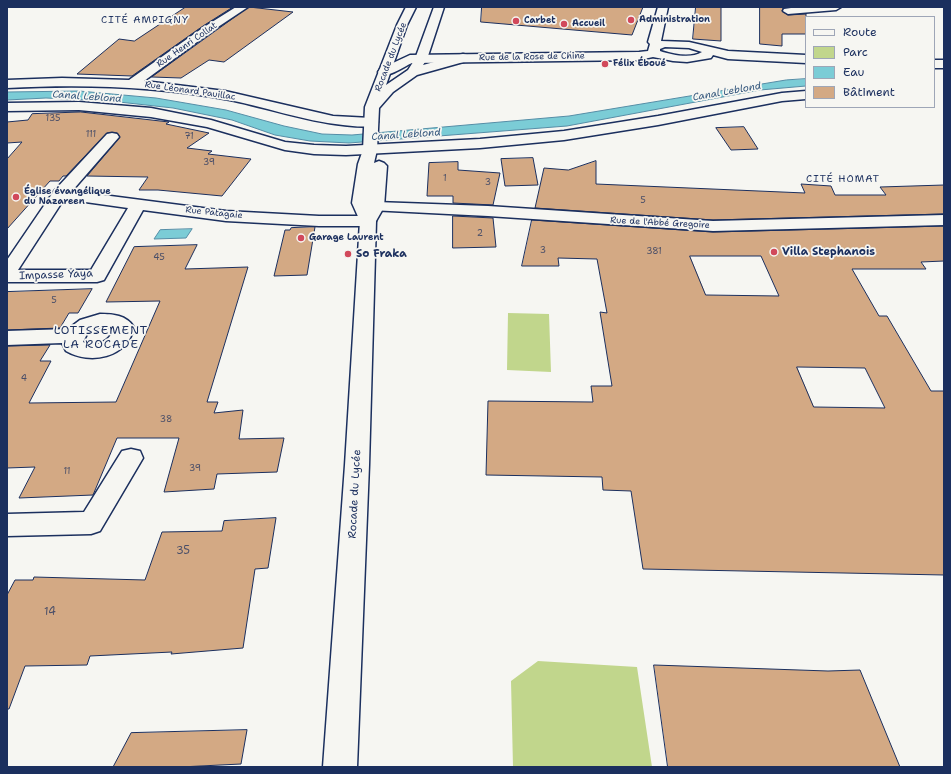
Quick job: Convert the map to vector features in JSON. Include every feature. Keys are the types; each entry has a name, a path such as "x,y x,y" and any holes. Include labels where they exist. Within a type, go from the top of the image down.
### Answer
{"street":[{"name":"Rue Henri Collat","path":"132,84 243,7"},
{"name":"Rocade du Lycée","path":"340,767 372,214 369,201 372,171 368,157 372,107 402,25 411,7"},
{"path":"414,64 428,40 439,7"},
{"path":"656,49 654,42 663,7"},
{"path":"788,11 836,7"},
{"path":"428,40 434,47 463,58"},
{"name":"Rue de la Rose de Chine","path":"463,58 639,56 656,49 688,45 728,55 805,58"},
{"path":"394,48 414,64"},
{"path":"384,72 414,64 463,58"},
{"name":"Rocade du Lycée","path":"372,107 414,64"},
{"name":"Rue Léonard Pauillac","path":"7,84 59,82 132,84 226,95 327,120 371,125"},
{"path":"7,107 78,106 144,112 200,121 277,144 368,157 465,144 548,137 637,125 782,97 805,95"},
{"name":"Impasse Yaya","path":"7,273 60,194 112,137"},
{"name":"Rue Patagaie","path":"60,194 233,216 319,221 372,214"},
{"name":"Impasse Yaya","path":"7,276 97,276 138,204"},
{"name":"Rue de l'Abbé Gregoire","path":"372,214 488,211 623,222 713,226 944,220"},
{"path":"7,338 74,336"},
{"path":"7,525 91,523 131,458"}],"green space":[{"path":"508,313 549,314 551,372 507,370"},
{"path":"538,661 637,667 652,767 513,767 511,681"}],"water":[{"name":"Canal Leblond","path":"805,79 805,86 760,90 567,126 349,143 310,141 275,135 232,120 173,108 110,101 46,98 7,100 7,92 79,91 156,98 226,110 284,126 322,134 352,135 569,116 786,80"},
{"path":"192,229 186,238 154,239 160,230"}],"building":[{"path":"186,7 233,7 203,26 132,76 77,74 119,39 134,41"},
{"path":"249,7 293,12 224,62 209,60 181,78 152,77"},
{"path":"482,7 643,7 632,35 481,22"},
{"path":"696,7 721,7 721,41 693,39"},
{"path":"760,7 787,7 783,8 782,11 788,15 806,14 805,34 782,34 782,46 760,44"},
{"path":"81,112 169,122 166,124 209,133 187,148 212,151 208,154 251,159 222,196 158,190 139,190 148,177 87,176 120,137 117,133 107,133 66,176 63,176 59,181 50,181 7,229 7,159 22,142 7,143 7,122 28,120 32,114"},
{"path":"744,127 758,149 731,150 716,128"},
{"path":"533,158 538,185 505,186 501,159"},
{"path":"596,161 596,184 805,193 801,184 831,186 835,195 886,195 880,187 944,185 944,214 713,220 535,208 544,168 568,170"},
{"path":"458,162 458,170 500,173 493,205 453,203 453,196 427,196 429,163"},
{"path":"453,216 493,218 496,247 453,248"},
{"path":"532,220 713,232 944,226 944,261 921,262 926,269 852,269 879,316 887,316 931,391 944,391 944,575 643,569 631,491 603,490 602,477 486,475 488,401 593,402 591,386 612,386 600,312 607,313 597,259 558,258 559,266 522,266","holes":["690,256 761,256 779,296 706,295","797,367 865,368 885,408 814,407"]},
{"path":"315,227 307,275 274,276 285,230 290,230 291,228"},
{"path":"197,245 185,269 248,267 207,402 218,402 214,413 243,410 239,439 284,438 277,472 217,474 214,489 164,492 179,438 117,438 93,495 19,498 35,467 7,468 7,346 50,345 40,361 51,361 29,403 116,402 160,301 106,302 134,247"},
{"path":"92,289 78,313 69,313 60,328 7,330 7,292"},
{"path":"276,518 268,568 255,569 243,648 171,654 172,652 90,656 87,665 25,666 9,709 7,709 7,595 15,580 33,580 34,577 145,580 162,532 222,531 224,521"},
{"path":"654,665 828,671 860,670 900,767 668,767"},
{"path":"247,730 241,764 180,767 113,767 131,733"}],"place":[{"name":"Administration","path":"631,20"},
{"name":"Carbet","path":"516,21"},
{"name":"Accueil","path":"564,24"},
{"name":"Félix Éboué","path":"605,64"},
{"name":"Église évangélique du Nazareen","path":"16,197"},
{"name":"Garage Laurent","path":"301,238"},
{"name":"Villa Stephanois","path":"774,252"},
{"name":"So Fraka","path":"348,254"}],"district":[{"name":"CITÉ AMPIGNY","path":"145,20"},
{"name":"CITÉ HOMAT","path":"843,179"},
{"name":"LOTISSEMENT LA ROCADE","path":"101,338"}]}
